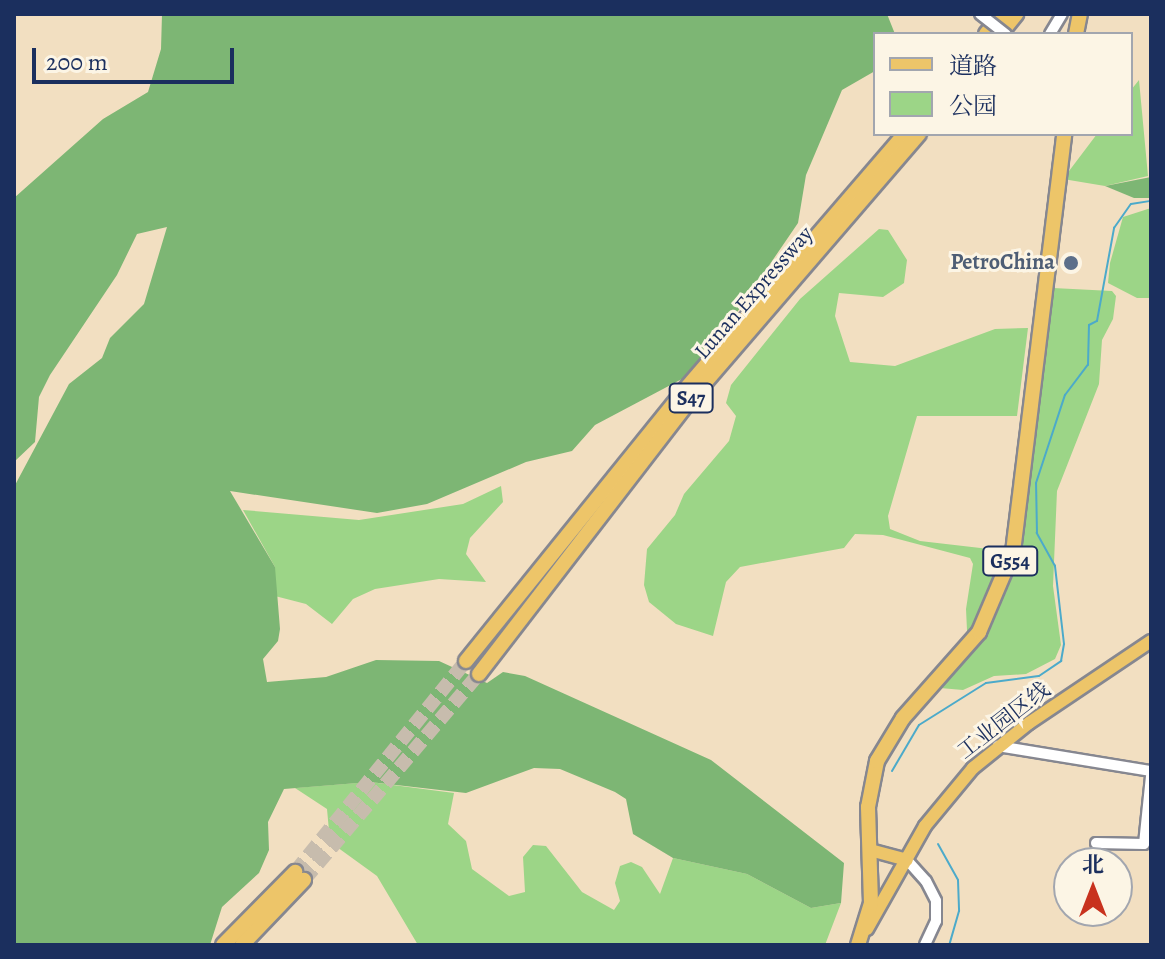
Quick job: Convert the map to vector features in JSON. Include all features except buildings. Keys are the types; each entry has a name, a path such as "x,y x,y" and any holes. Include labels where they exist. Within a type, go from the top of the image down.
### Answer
{"highway":[{"path":"988,32 1002,14"},
{"path":"1002,32 1016,14"},
{"name":"Lunan Expressway","path":"466,661 682,393 903,136"},
{"name":"Lunan Expressway","path":"479,674 690,400 917,136"},
{"name":"G554","path":"859,943 871,903 869,795 881,751 910,710 979,632 1013,552 1064,136"},
{"path":"223,945 300,876 242,945"}],"main road":[{"name":"工业园区线","path":"859,943 941,804 998,746 1151,641"},
{"path":"870,850 907,860"}],"street":[{"path":"980,14 1003,32"},
{"path":"1051,32 1062,14"},
{"path":"1074,14 1080,14"},
{"path":"998,746 1151,773 1144,844 1096,843"},
{"path":"907,860 926,881 936,901 936,921 925,945"}],"green space":[{"path":"162,14 887,14 894,32 873,32 873,72 842,90 806,175 798,223 697,371 595,425 572,451 526,462 427,504 377,513 230,491 275,567 280,629 278,641 263,659 267,682 326,677 376,660 439,661 487,683 503,672 525,676 711,760 844,863 841,903 811,908 747,874 673,858 633,834 626,799 560,769 534,768 466,793 370,782 284,789 268,822 269,850 259,873 222,907 210,945 14,945 14,487 69,384 102,358 110,338 144,304 167,227 137,234 117,275 50,375 39,397 35,442 14,462 14,198 103,119 148,92 161,49"},
{"path":"1139,80 1148,176 1105,186 1063,179 1095,136 1133,136 1133,88"},
{"path":"1151,177 1151,198 1134,198 1105,186"},
{"path":"1151,208 1151,298 1137,298 1108,283 1110,263 1123,217"},
{"path":"879,229 888,230 907,260 904,283 883,297 839,293 835,316 850,362 895,366 995,329 1028,328 1017,416 917,416 888,516 890,529 920,541 1015,552 1053,288 1112,291 1116,296 1113,319 1102,340 1099,384 1057,491 1053,586 1061,645 1055,659 1026,674 994,676 963,690 940,688 968,652 966,609 973,564 970,558 883,535 855,534 844,548 740,567 726,582 713,636 676,624 649,602 644,585 647,549 675,515 684,494 729,441 736,416 726,403 731,385 800,299"},
{"path":"501,486 503,502 470,538 466,554 486,582 439,579 375,589 353,599 332,624 306,604 275,596 275,567 243,510 359,520 463,504"},
{"path":"370,782 454,793 448,824 466,841 472,869 509,896 525,892 523,857 533,845 546,846 582,892 614,910 620,901 615,883 620,866 631,862 642,867 660,894 673,858 747,874 811,908 841,903 825,945 418,945 377,876 330,842 327,809 295,788"}],"waterway":[{"path":"892,771 919,725 986,683 1039,676 1061,661 1064,644 1055,566 1037,533 1036,483 1065,395 1088,365 1089,325 1097,321 1114,228 1131,204 1151,201"},
{"path":"938,844 958,880 959,911 949,945"}],"tunnel":[{"path":"295,872 466,661"},
{"path":"304,880 479,674"}],"place":[{"name":"PetroChina","path":"1071,263"}]}
